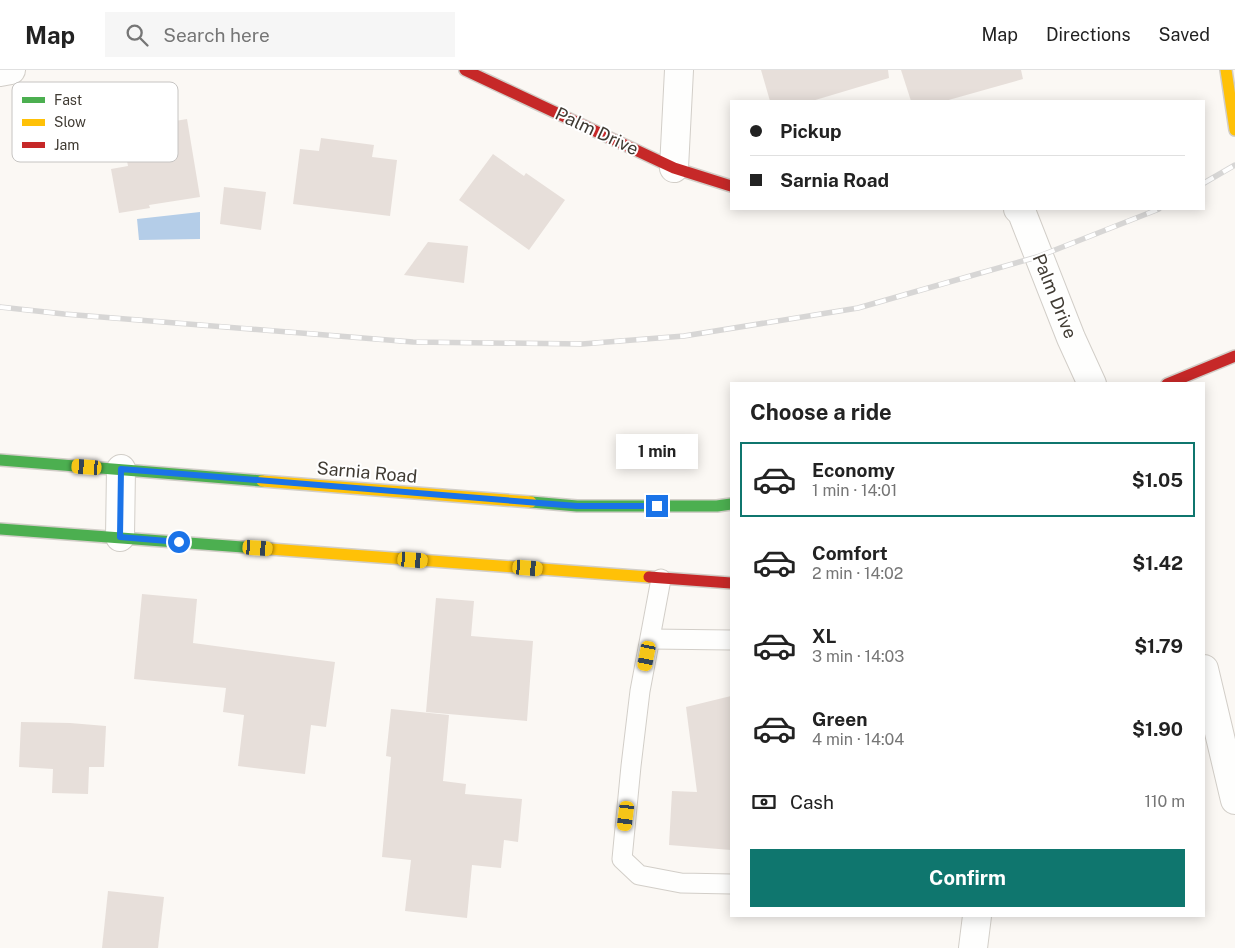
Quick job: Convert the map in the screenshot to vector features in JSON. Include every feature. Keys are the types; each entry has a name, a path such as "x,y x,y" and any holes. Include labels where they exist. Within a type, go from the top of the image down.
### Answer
{"main road":[{"name":"Palm Drive","path":"465,70 674,168 730,186"},
{"path":"1226,70 1235,130"},
{"path":"1172,382 1235,356"},
{"name":"Sarnia Road","path":"0,460 577,506 717,506 730,504"},
{"path":"0,529 730,583"}],"street":[{"path":"0,72 11,70"},
{"path":"674,168 679,70"},
{"name":"Palm Drive","path":"1019,210 1022,213 1071,338 1091,382"},
{"path":"120,537 121,469"},
{"path":"1205,673 1235,800"},
{"path":"973,948 977,917"}],"lane":[{"path":"661,579 638,710 622,859 639,875 681,883 730,884"},
{"path":"651,639 730,640"}],"water":[{"path":"200,212 200,239 139,240 137,219"}],"building":[{"path":"761,70 888,70 889,78 815,100 770,100"},
{"path":"901,70 1021,70 1023,79 949,100 911,100"},
{"path":"187,119 200,197 149,205 150,208 119,213 111,169 128,166 127,162 178,162 178,120"},
{"path":"321,138 374,145 372,157 397,160 390,216 293,204 300,149 319,151"},
{"path":"493,154 524,176 526,173 565,200 529,250 459,200"},
{"path":"224,187 266,192 261,230 220,224"},
{"path":"428,242 468,246 464,283 404,275"},
{"path":"142,594 197,599 193,643 335,662 326,727 311,725 305,774 238,766 244,715 223,712 226,688 134,679"},
{"path":"436,598 474,601 471,636 533,641 527,721 426,712"},
{"path":"730,696 730,850 669,845 672,791 697,792 686,707"},
{"path":"391,709 449,715 443,781 466,784 465,794 522,799 518,842 504,840 501,868 472,865 467,918 405,911 411,860 382,857 391,757 386,756"},
{"path":"21,722 106,726 104,767 89,767 88,794 52,793 53,769 19,767"},
{"path":"108,891 164,897 158,948 102,948"}],"railway":[{"path":"1205,182 1235,165"},
{"path":"0,307 64,314 413,342 582,344 684,336 858,308 1037,257 1156,210"}],"traffic: fast":[{"path":"0,460 262,481"},
{"path":"531,502 577,506 717,506 730,504"},
{"path":"0,529 270,549"}],"traffic: slow":[{"path":"1226,70 1235,130"},
{"path":"262,481 531,502"},
{"path":"270,549 649,577"}],"traffic: jam":[{"path":"465,70 674,168 730,186"},
{"path":"1172,382 1235,356"},
{"path":"649,577 730,583"}],"route":[{"path":"179,542 120,537 121,469 577,506 657,506"}]}
